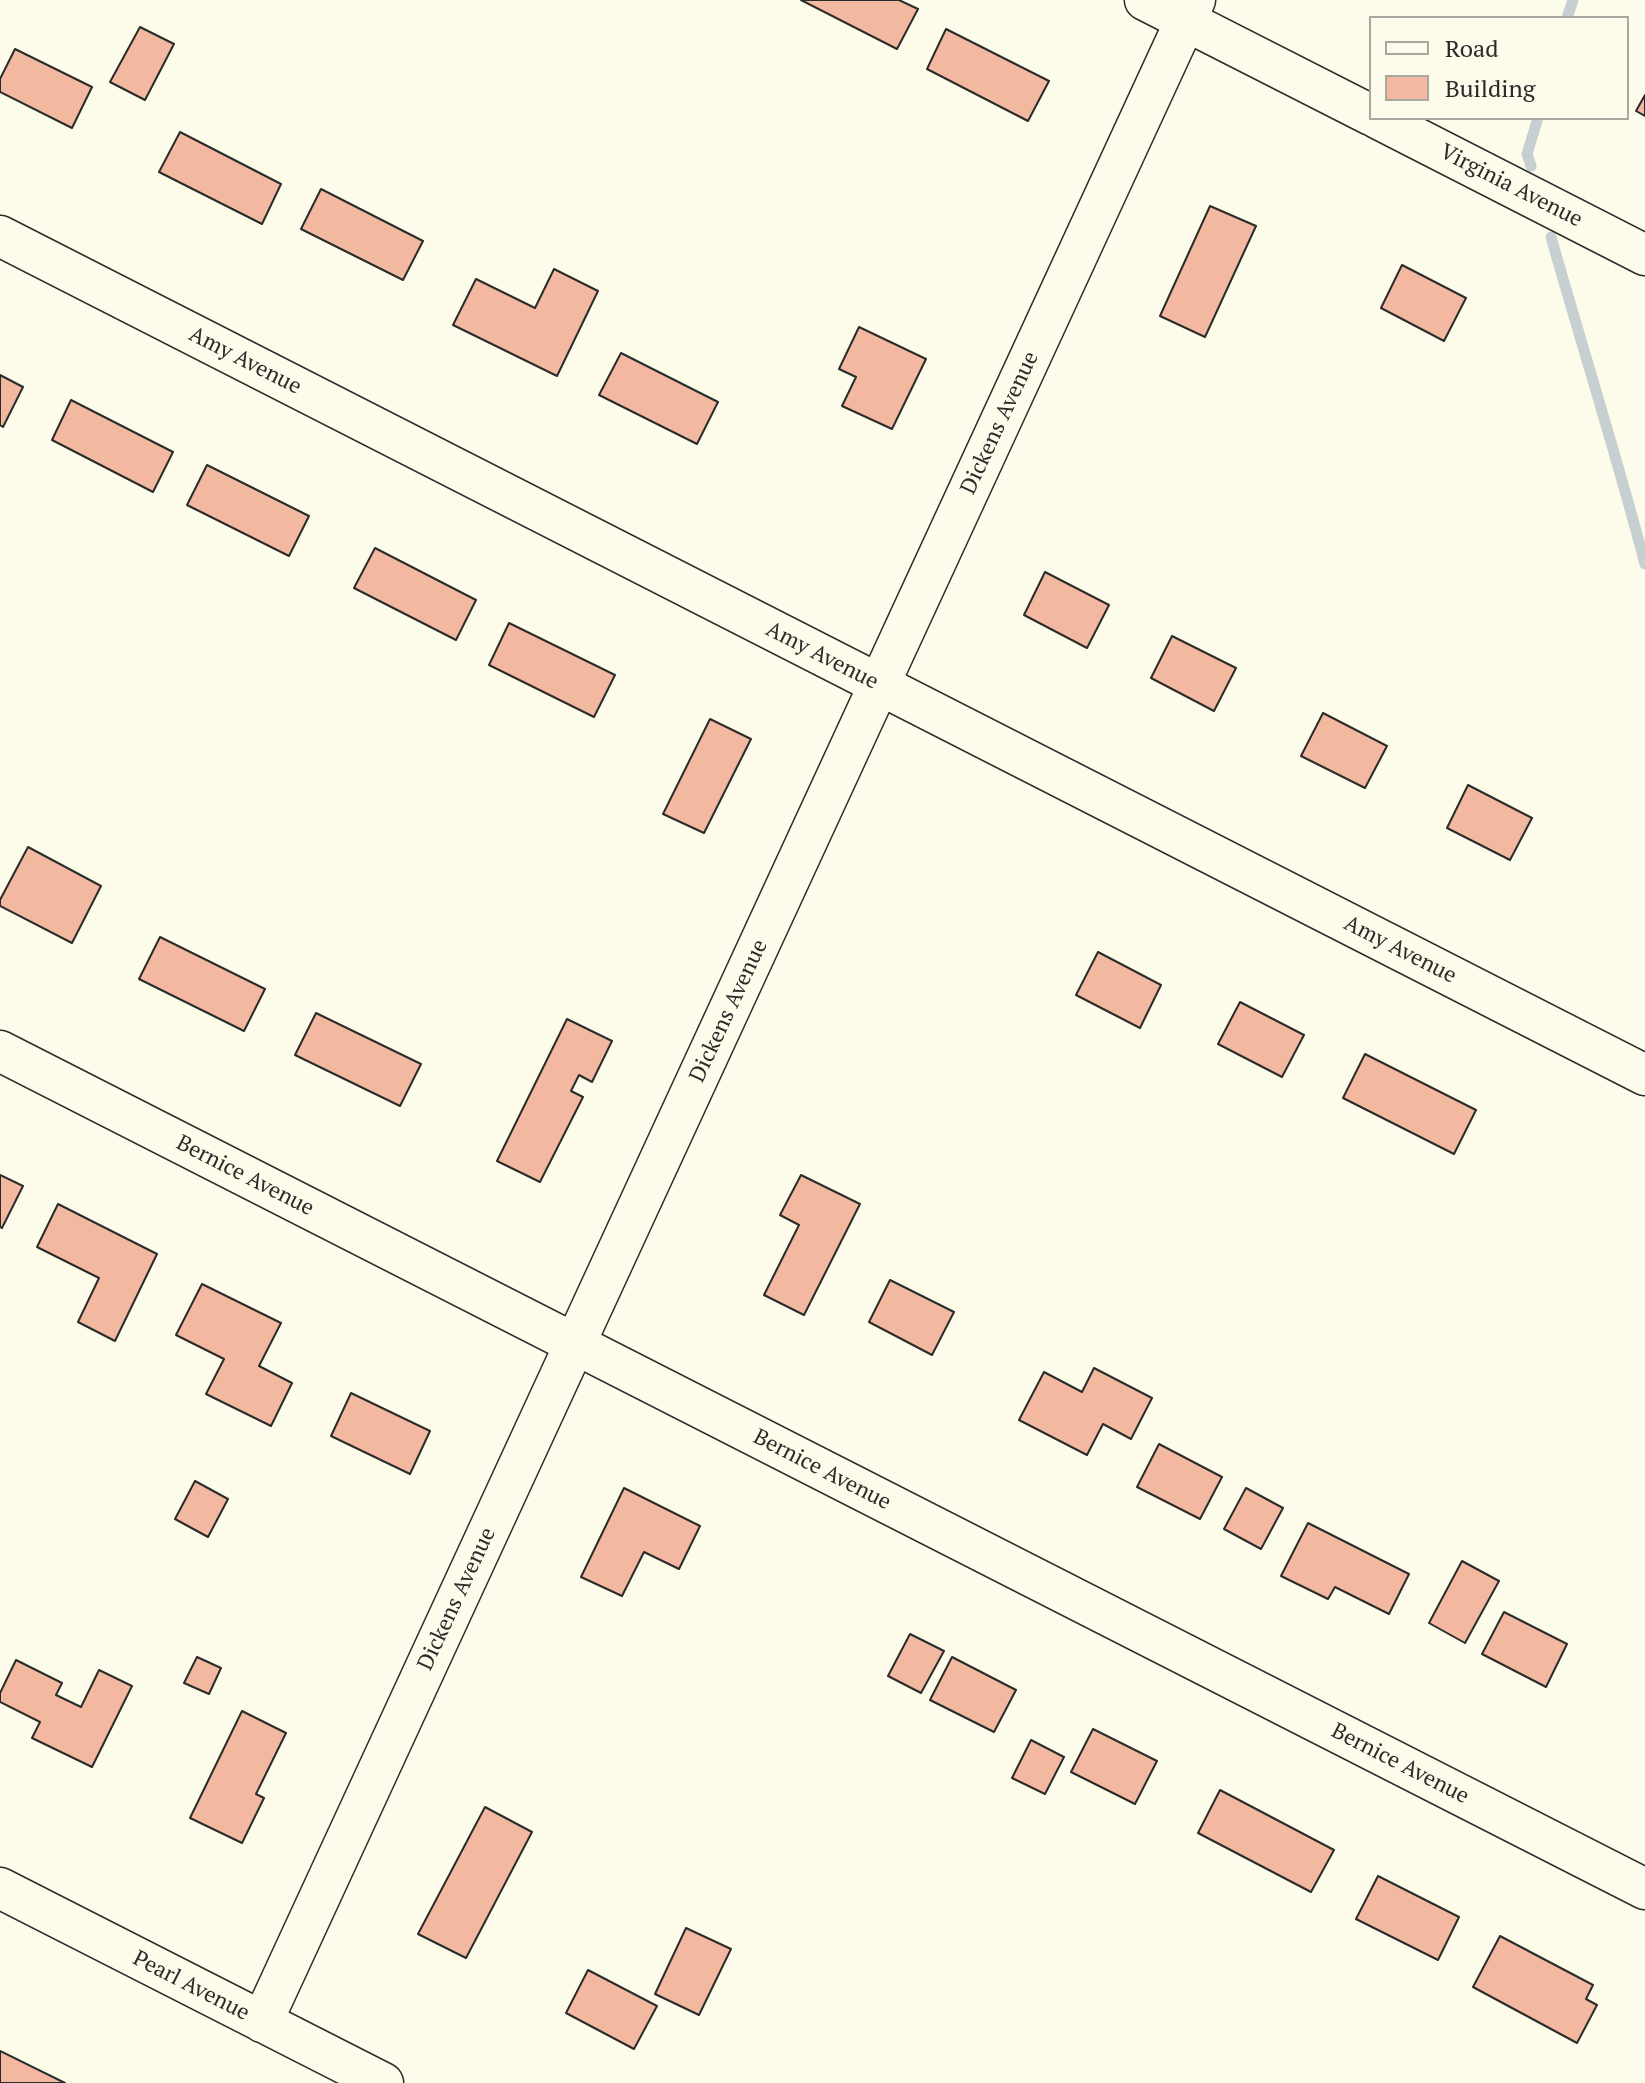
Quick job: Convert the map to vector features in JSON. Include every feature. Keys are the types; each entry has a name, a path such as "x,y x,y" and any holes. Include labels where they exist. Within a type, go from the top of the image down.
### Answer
{"street":[{"path":"1145,0 1190,10 1369,114"},
{"name":"Dickens Avenue","path":"262,2022 1190,10"},
{"name":"Virginia Avenue","path":"1381,120 1645,255"},
{"name":"Amy Avenue","path":"0,236 1645,1075"},
{"name":"Bernice Avenue","path":"0,1051 1645,1889"},
{"name":"Pearl Avenue","path":"0,1888 383,2083"}],"building":[{"path":"801,0 899,0 918,9 897,49"},
{"path":"140,27 174,44 145,100 110,82"},
{"path":"946,29 1049,81 1028,121 927,69"},
{"path":"15,49 92,87 72,128 0,92 0,79"},
{"path":"1645,95 1645,116 1636,111"},
{"path":"180,132 281,184 262,224 159,172"},
{"path":"321,189 423,241 403,280 301,229"},
{"path":"1210,206 1256,226 1205,337 1160,316"},
{"path":"1402,265 1466,298 1444,341 1381,308"},
{"path":"554,269 598,291 557,376 453,325 476,279 535,308"},
{"path":"859,327 926,359 892,429 842,406 856,377 839,369"},
{"path":"621,353 718,402 697,444 599,395"},
{"path":"0,375 23,387 3,427 0,425"},
{"path":"71,400 173,452 153,492 52,440"},
{"path":"207,465 309,516 289,556 187,505"},
{"path":"375,548 476,600 456,640 354,588"},
{"path":"1045,572 1109,605 1087,648 1024,615"},
{"path":"509,623 615,675 594,717 489,665"},
{"path":"1172,636 1236,668 1214,711 1151,678"},
{"path":"1323,713 1387,746 1365,788 1301,756"},
{"path":"710,719 751,739 704,833 663,814"},
{"path":"1468,785 1532,818 1510,860 1447,828"},
{"path":"28,847 101,886 72,943 0,906 0,900"},
{"path":"160,937 265,989 244,1031 139,979"},
{"path":"1098,952 1161,985 1140,1028 1076,995"},
{"path":"1240,1002 1304,1035 1282,1077 1218,1044"},
{"path":"316,1013 421,1064 400,1106 295,1055"},
{"path":"567,1019 612,1041 592,1082 579,1075 571,1091 583,1097 540,1182 497,1161"},
{"path":"1365,1054 1476,1110 1454,1154 1343,1098"},
{"path":"0,1175 23,1186 2,1228 0,1227"},
{"path":"801,1175 860,1204 804,1315 764,1295 799,1225 780,1215"},
{"path":"58,1204 157,1254 115,1341 78,1322 99,1278 37,1247"},
{"path":"890,1280 954,1312 932,1355 869,1322"},
{"path":"202,1284 281,1323 259,1366 292,1383 271,1426 206,1394 224,1359 176,1335"},
{"path":"1094,1368 1152,1398 1131,1439 1103,1424 1087,1455 1019,1420 1044,1372 1082,1392"},
{"path":"351,1393 430,1431 410,1474 331,1436"},
{"path":"1159,1444 1222,1477 1200,1519 1137,1487"},
{"path":"195,1481 228,1499 208,1537 175,1519"},
{"path":"624,1488 700,1526 679,1569 644,1552 622,1596 581,1577"},
{"path":"1246,1488 1283,1508 1261,1549 1224,1529"},
{"path":"1308,1523 1409,1574 1389,1614 1335,1587 1328,1599 1281,1576"},
{"path":"1462,1561 1499,1581 1465,1643 1429,1623"},
{"path":"1504,1612 1567,1644 1546,1687 1482,1654"},
{"path":"910,1634 944,1651 921,1693 888,1676"},
{"path":"197,1657 221,1668 209,1694 184,1683"},
{"path":"952,1657 1016,1690 994,1732 930,1700"},
{"path":"16,1660 62,1683 56,1695 81,1707 99,1670 132,1686 92,1767 32,1738 40,1722 0,1702 0,1693"},
{"path":"242,1711 286,1733 256,1794 264,1798 242,1843 190,1818"},
{"path":"1093,1729 1157,1761 1135,1804 1071,1772"},
{"path":"1031,1740 1064,1757 1045,1794 1012,1778"},
{"path":"1220,1790 1334,1850 1311,1892 1198,1833"},
{"path":"485,1807 532,1832 466,1958 418,1934"},
{"path":"1378,1876 1459,1917 1438,1960 1356,1919"},
{"path":"686,1928 731,1949 699,2015 655,1994"},
{"path":"1500,1936 1593,1985 1586,1999 1597,2005 1577,2043 1473,1987"},
{"path":"588,1970 657,2006 634,2049 566,2013"},
{"path":"0,2051 65,2083 0,2083"}],"waterway":[{"path":"1568,16 1573,0"},
{"path":"1531,166 1527,154 1537,120"},
{"path":"1551,237 1645,564"}]}
